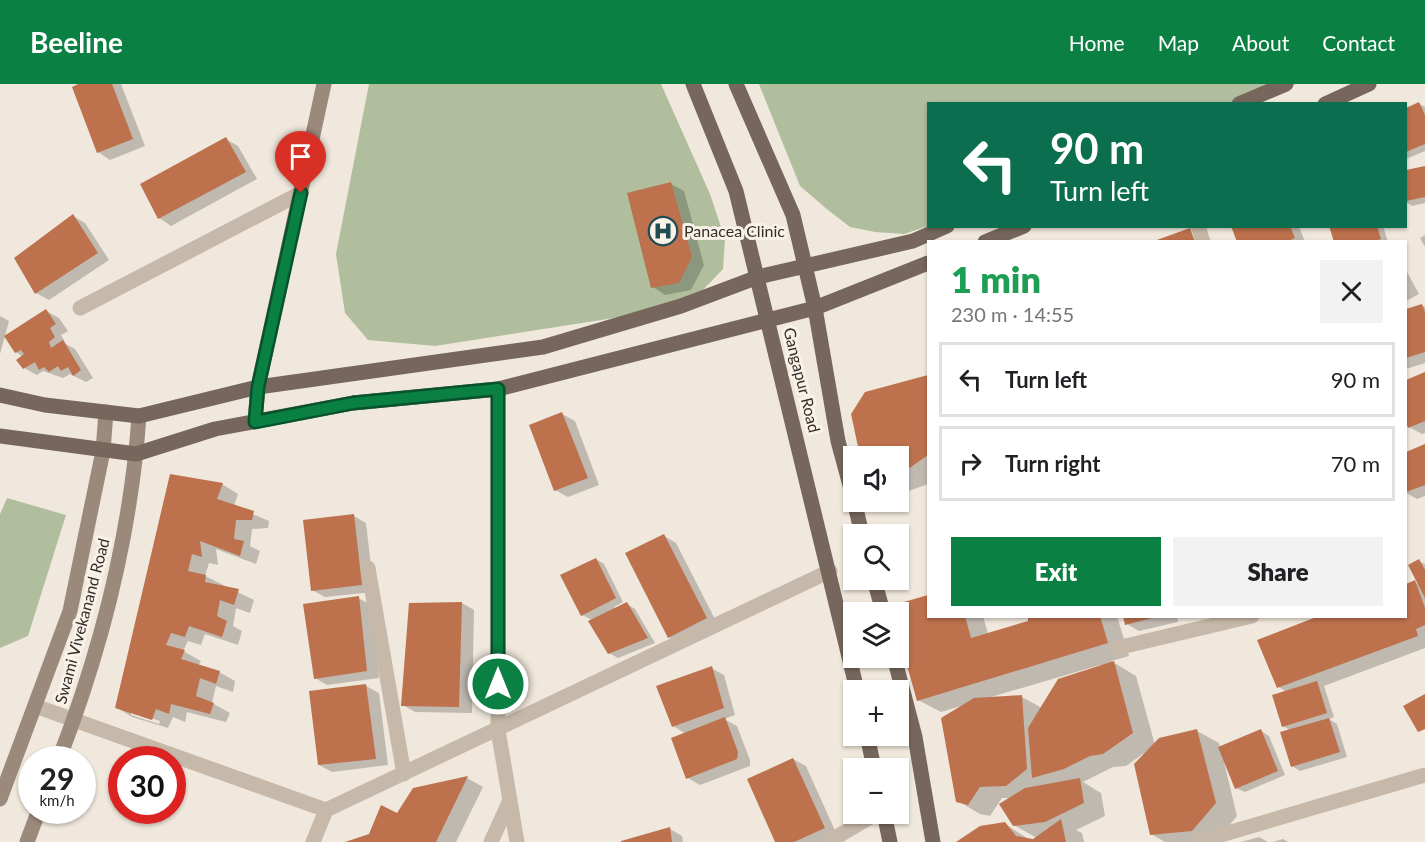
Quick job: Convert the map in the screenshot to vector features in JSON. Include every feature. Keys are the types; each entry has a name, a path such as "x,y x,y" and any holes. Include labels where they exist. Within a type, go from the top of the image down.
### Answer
{"main road":[{"path":"255,422 258,387 324,84"},
{"name":"Gangapur Road","path":"693,84 736,191 830,571 854,680"},
{"name":"Gangapur Road","path":"736,84 793,215 815,308 843,460"},
{"path":"1244,102 1286,84"},
{"path":"1329,102 1369,84"},
{"path":"0,395 45,405 139,416 258,387 543,347 681,306 758,278 805,264 913,241 942,228"},
{"path":"990,240 1019,228"},
{"path":"0,436 136,454 215,429 353,403 498,389 815,308 927,263"},
{"path":"0,799 70,610 103,450 106,412"},
{"name":"Swami Vivekanand Road","path":"64,746 74,722 119,565 136,454 139,416"},
{"path":"897,668 915,737 933,842"},
{"path":"27,842 34,824"},
{"path":"886,824 890,842"}],"street":[{"path":"80,308 301,193"},
{"path":"498,389 498,730 517,842"},
{"path":"368,568 404,774"},
{"path":"313,842 326,810 830,571"},
{"path":"1117,648 1244,618"},
{"path":"34,706 326,810"},
{"path":"1197,842 1425,775"},
{"path":"491,842 510,800"},
{"path":"828,842 858,824"}],"green space":[{"path":"369,84 661,84 710,194 725,239 723,269 699,294 678,308 435,346 368,340 345,313 336,254"},
{"path":"759,84 1296,84 1250,102 927,102 927,226 904,234 850,227 800,186"},
{"path":"7,498 66,515 28,636 0,648 0,514"}],"building":[{"path":"78,84 112,84 133,139 97,153 72,87"},
{"path":"1419,102 1425,115 1425,144 1407,152 1407,108"},
{"path":"226,137 246,172 158,219 140,184"},
{"path":"1425,166 1425,197 1407,201 1407,170"},
{"path":"671,182 692,257 679,283 651,288 627,193"},
{"path":"73,214 98,253 35,294 14,258"},
{"path":"1190,228 1194,240 1157,240"},
{"path":"1232,228 1291,228 1295,238 1290,240 1236,240"},
{"path":"1330,228 1378,228 1381,239 1378,240 1333,240"},
{"path":"1422,304 1425,312 1425,352 1407,358 1407,309"},
{"path":"46,309 56,324 50,328 55,337 49,342 51,348 63,340 81,370 73,376 68,367 61,371 58,366 49,372 44,367 39,370 35,362 23,369 16,360 24,354 21,350 15,353 4,336"},
{"path":"1425,372 1425,421 1408,428 1407,425 1407,380"},
{"path":"927,375 927,456 909,468 909,446 858,446 851,414 865,392"},
{"path":"562,412 588,478 554,491 529,425"},
{"path":"1425,444 1425,485 1407,492 1407,452"},
{"path":"170,474 223,483 217,499 254,511 252,520 236,520 234,539 244,541 240,556 200,541 202,557 192,554 188,571 206,575 205,582 239,589 234,605 220,600 217,616 227,621 222,637 189,626 185,637 171,633 166,645 185,650 181,659 220,671 216,684 200,678 196,696 214,703 210,714 171,704 169,714 156,709 152,720 115,708"},
{"path":"354,514 362,585 311,591 303,520"},
{"path":"664,534 707,618 668,638 625,553"},
{"path":"596,558 616,598 581,616 560,575"},
{"path":"1419,559 1425,570 1425,598 1408,565"},
{"path":"1415,580 1425,608 1425,625 1416,629 1418,636 1277,688 1257,640 1314,618 1407,618 1407,584"},
{"path":"927,595 927,618 966,618 971,638 1028,621 1028,618 1101,618 1108,643 917,701 908,668 909,602 904,602"},
{"path":"359,596 367,671 314,679 303,604"},
{"path":"462,602 459,707 401,706 409,603"},
{"path":"627,602 648,638 608,654 588,621"},
{"path":"1123,618 1152,618 1125,625"},
{"path":"1114,661 1133,733 1103,754 1090,756 1064,769 1032,778 1028,728 1058,679"},
{"path":"712,666 724,708 672,727 656,686"},
{"path":"1317,681 1327,713 1282,727 1272,695"},
{"path":"366,684 376,759 318,765 309,691"},
{"path":"1425,694 1425,729 1418,732 1403,706"},
{"path":"1022,695 1027,769 1006,786 980,787 968,805 956,802 941,718 974,698"},
{"path":"725,717 738,752 737,759 686,779 671,738"},
{"path":"1329,718 1340,752 1291,767 1280,732"},
{"path":"1197,729 1216,803 1192,831 1150,835 1134,764 1159,738"},
{"path":"1261,729 1278,771 1235,789 1218,747"},
{"path":"793,758 825,828 794,842 775,842 747,779"},
{"path":"468,776 436,842 345,842 369,834 381,805 397,813 413,788"},
{"path":"1080,778 1084,803 1045,822 1013,826 999,804 1025,788"},
{"path":"1061,819 1066,842 956,842 980,826 1005,822 1016,836 1033,839"},
{"path":"670,827 672,842 621,842 621,841"}],"place":[{"name":"Panacea Clinic","path":"663,231"}],"route":[{"path":"301,193 258,387 255,422 353,403 498,389 498,684"}]}
